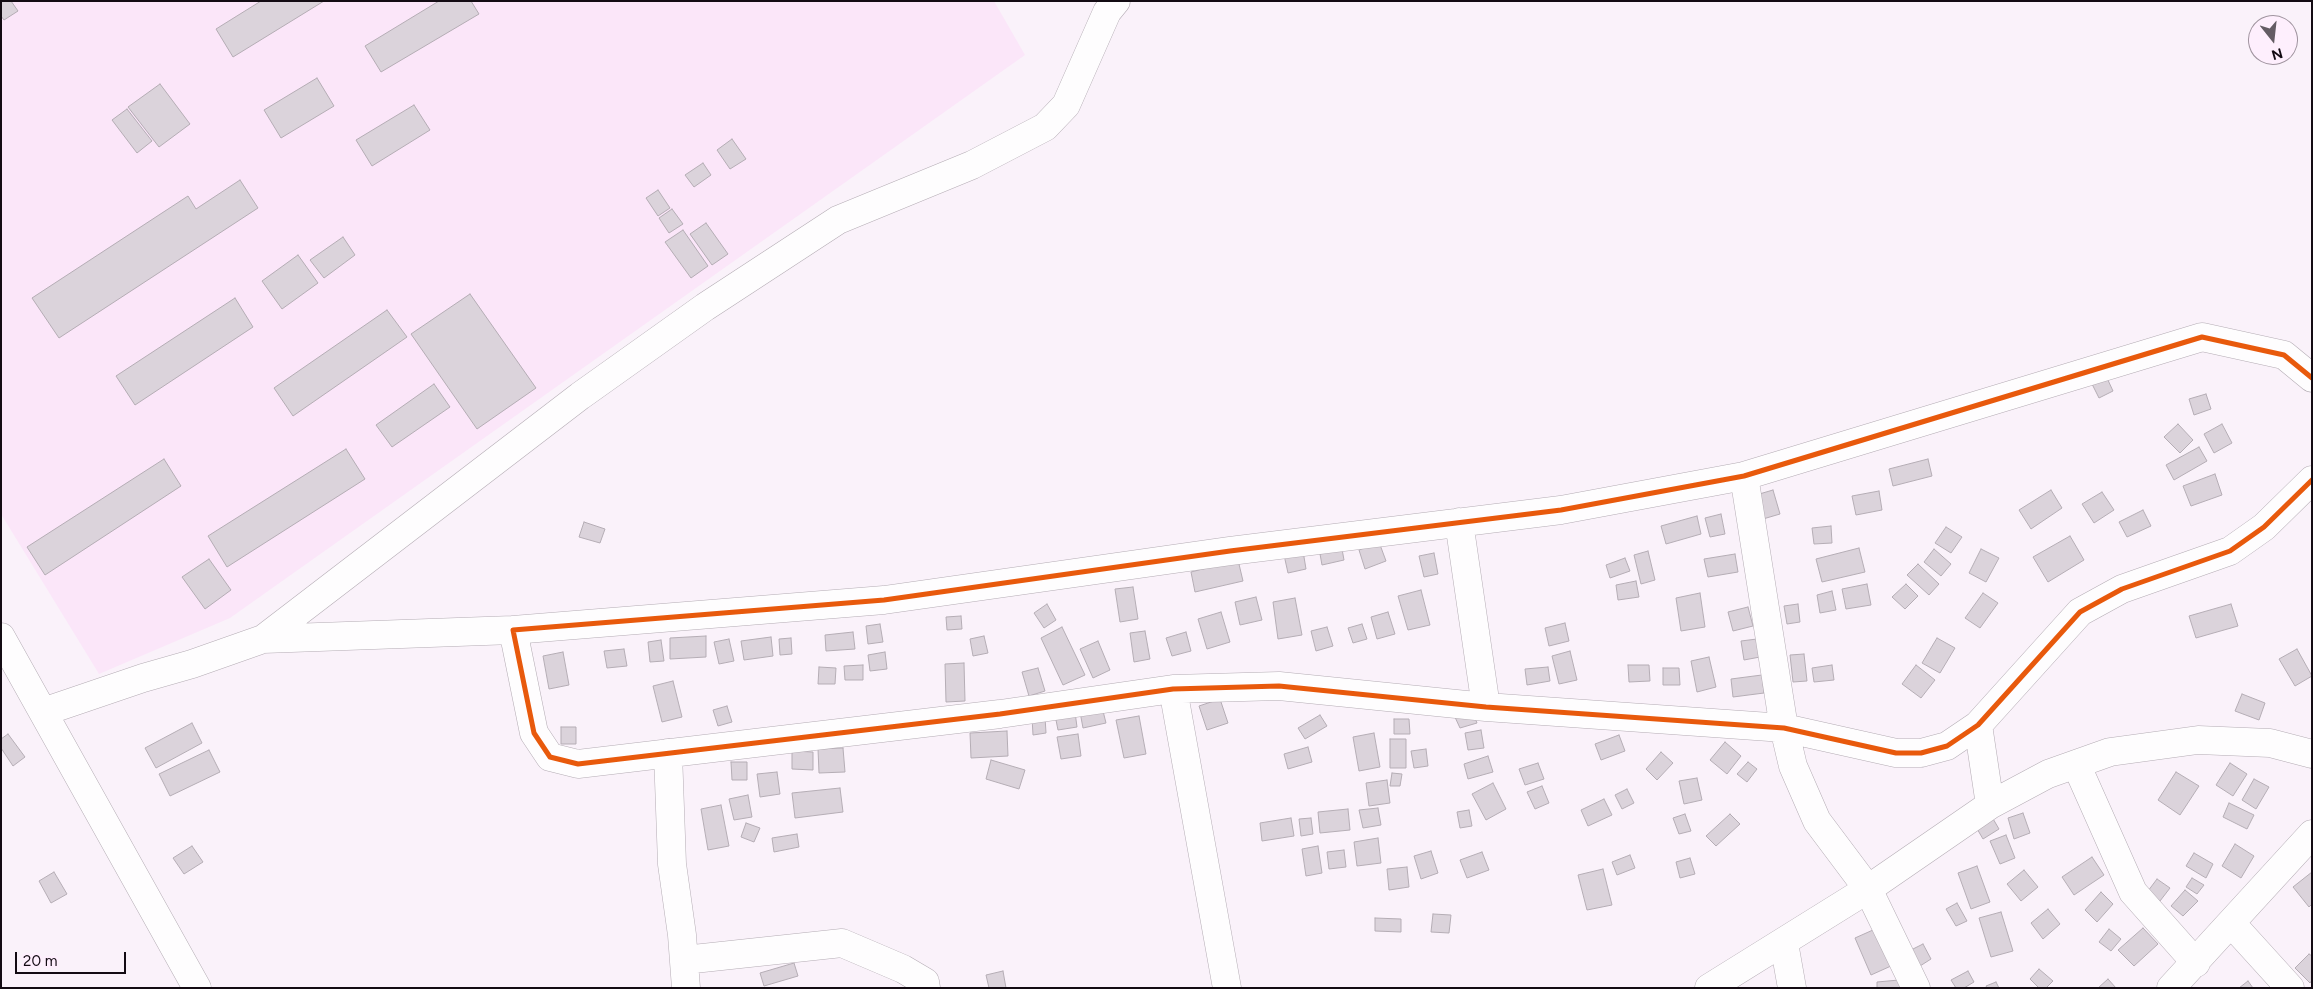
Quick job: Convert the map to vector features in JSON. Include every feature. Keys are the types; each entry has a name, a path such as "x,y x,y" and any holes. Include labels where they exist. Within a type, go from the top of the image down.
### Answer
{"street":[{"path":"263,639 580,396 705,307 838,220 972,165 1046,127 1066,105 1107,12 1116,1"},
{"path":"43,712 263,639 513,630 884,600 1230,550 1561,510 1744,476 2202,337 2284,355 2312,378"},
{"path":"1744,476 1784,728 1793,766 1817,821 1868,889 1916,988"},
{"path":"513,630 534,733 550,756 578,764 1000,714 1173,689 1279,686 1486,707 1784,728 1896,752 1920,753 1947,746 1978,725 2080,612 2122,589 2230,551 2264,526 2312,480"},
{"path":"1459,522 1486,707"},
{"path":"1,637 197,988"},
{"path":"1173,689 1227,988"},
{"path":"1978,725 1990,805"},
{"path":"1709,988 1868,889 1990,805 2048,774 2110,752 2198,740 2270,743 2312,754"},
{"path":"668,753 672,864 686,988"},
{"path":"2076,764 2132,892 2196,963"},
{"path":"2171,988 2196,963 2312,834"},
{"path":"2231,922 2290,988"},
{"path":"684,960 842,943 903,970 924,982 926,988"},
{"path":"1784,943 1792,988"}],"shaded area":[{"path":"1,1 994,1 1025,55 230,618 99,674 1,514"}],"building":[{"path":"1,1 11,1 18,11 4,20 1,16"},
{"path":"261,1 324,1 233,57 216,29"},
{"path":"439,1 471,1 479,14 381,72 365,46"},
{"path":"317,78 334,106 281,138 264,110"},
{"path":"160,84 190,124 159,147 128,107"},
{"path":"414,105 430,130 372,166 356,140"},
{"path":"127,109 152,141 137,153 112,120"},
{"path":"732,139 746,159 730,169 717,150"},
{"path":"703,163 711,175 694,187 685,175"},
{"path":"240,180 258,208 59,338 32,298 188,196 196,209"},
{"path":"658,190 670,208 658,216 646,198"},
{"path":"672,209 683,224 669,233 659,218"},
{"path":"706,223 728,254 712,265 690,234"},
{"path":"683,230 708,266 691,278 665,242"},
{"path":"343,237 355,255 324,278 310,260"},
{"path":"298,255 318,283 282,309 262,281"},
{"path":"470,294 536,388 477,429 411,334"},
{"path":"235,298 253,327 135,405 116,376"},
{"path":"387,310 407,337 293,416 274,388"},
{"path":"2107,378 2113,391 2099,398 2092,384"},
{"path":"434,384 450,407 392,447 376,425"},
{"path":"2206,394 2211,409 2194,415 2189,399"},
{"path":"2178,424 2193,440 2180,453 2164,437"},
{"path":"2222,424 2232,443 2214,453 2204,434"},
{"path":"2199,447 2207,461 2174,480 2166,465"},
{"path":"346,449 365,479 227,567 208,536"},
{"path":"164,459 181,486 45,575 27,547"},
{"path":"1928,459 1932,476 1893,486 1889,469"},
{"path":"2215,474 2222,495 2191,506 2183,486"},
{"path":"1773,490 1780,514 1763,519 1756,495"},
{"path":"2051,490 2062,508 2031,529 2019,510"},
{"path":"1879,491 1882,510 1856,515 1852,496"},
{"path":"2102,492 2114,510 2094,523 2082,504"},
{"path":"2143,510 2151,526 2127,537 2119,522"},
{"path":"1721,514 1725,534 1710,537 1705,518"},
{"path":"1697,516 1701,534 1666,544 1661,526"},
{"path":"584,522 605,529 600,543 579,537"},
{"path":"1831,526 1832,543 1814,544 1812,528"},
{"path":"1946,527 1962,537 1951,553 1935,543"},
{"path":"2070,536 2084,560 2048,582 2033,557"},
{"path":"1379,542 1386,561 1365,569 1359,550"},
{"path":"1859,548 1865,572 1822,582 1816,559"},
{"path":"1342,549 1344,560 1322,565 1320,554"},
{"path":"1934,549 1951,564 1941,576 1924,562"},
{"path":"1981,549 1999,558 1986,582 1969,573"},
{"path":"1303,551 1306,569 1288,573 1284,555"},
{"path":"1648,551 1655,580 1641,584 1634,555"},
{"path":"1434,553 1438,574 1424,577 1419,556"},
{"path":"1735,554 1738,572 1708,577 1704,559"},
{"path":"1625,558 1630,571 1610,578 1606,565"},
{"path":"209,559 231,590 205,609 182,577"},
{"path":"1238,560 1243,581 1195,592 1191,572"},
{"path":"1918,564 1939,584 1929,595 1907,575"},
{"path":"1636,581 1639,597 1618,600 1616,585"},
{"path":"1867,584 1871,605 1846,609 1842,589"},
{"path":"1906,584 1918,596 1905,609 1892,597"},
{"path":"1133,587 1138,619 1120,622 1115,589"},
{"path":"1421,590 1430,625 1408,630 1398,596"},
{"path":"1832,591 1836,610 1820,613 1817,595"},
{"path":"1700,593 1705,627 1681,631 1676,598"},
{"path":"1983,593 1998,603 1980,628 1965,618"},
{"path":"1256,597 1262,620 1240,625 1235,602"},
{"path":"1295,598 1302,635 1278,639 1273,602"},
{"path":"1047,604 1056,620 1044,628 1034,613"},
{"path":"1798,604 1800,622 1787,624 1784,606"},
{"path":"2231,604 2238,626 2196,638 2189,616"},
{"path":"1748,607 1753,626 1733,631 1728,612"},
{"path":"1221,612 1230,642 1207,649 1198,619"},
{"path":"1388,612 1395,634 1377,639 1371,617"},
{"path":"961,616 962,629 947,630 946,617"},
{"path":"1565,623 1569,641 1549,646 1545,628"},
{"path":"880,624 883,642 868,644 866,626"},
{"path":"1362,624 1367,639 1353,643 1348,628"},
{"path":"1062,627 1085,675 1063,685 1041,638"},
{"path":"1327,627 1333,646 1316,651 1311,631"},
{"path":"1145,631 1150,659 1134,662 1130,633"},
{"path":"853,632 855,649 826,651 825,635"},
{"path":"1186,632 1191,651 1172,656 1166,638"},
{"path":"706,636 706,657 670,659 670,638"},
{"path":"984,636 988,653 973,656 970,639"},
{"path":"771,637 773,656 744,660 741,641"},
{"path":"791,638 792,654 780,655 779,639"},
{"path":"1937,638 1955,648 1940,673 1922,663"},
{"path":"729,639 734,661 719,664 714,642"},
{"path":"1757,639 1760,657 1744,660 1741,641"},
{"path":"661,640 664,661 650,662 648,642"},
{"path":"1098,641 1110,670 1093,678 1080,649"},
{"path":"624,649 627,666 607,668 604,651"},
{"path":"2297,649 2312,676 2295,686 2279,659"},
{"path":"1570,651 1577,680 1559,684 1552,656"},
{"path":"563,652 569,685 549,689 543,656"},
{"path":"885,652 887,669 870,671 868,655"},
{"path":"1804,654 1807,681 1793,682 1790,655"},
{"path":"1709,657 1716,687 1697,692 1691,661"},
{"path":"964,663 965,701 946,702 945,664"},
{"path":"863,665 863,680 845,680 844,666"},
{"path":"1628,665 1649,665 1650,681 1629,682"},
{"path":"1832,665 1834,680 1814,682 1812,668"},
{"path":"1916,665 1935,680 1921,698 1902,684"},
{"path":"819,667 836,668 835,684 818,684"},
{"path":"1548,667 1550,681 1527,685 1525,669"},
{"path":"1038,668 1045,691 1029,696 1022,672"},
{"path":"1663,668 1679,668 1680,685 1663,685"},
{"path":"1762,675 1764,693 1733,697 1731,679"},
{"path":"673,681 682,717 662,722 653,686"},
{"path":"2242,694 2265,703 2259,720 2235,711"},
{"path":"1220,699 1228,723 1207,730 1199,706"},
{"path":"727,706 732,722 718,726 713,710"},
{"path":"1102,707 1106,723 1083,728 1080,712"},
{"path":"1472,710 1477,723 1460,728 1454,715"},
{"path":"1075,712 1077,727 1058,730 1055,715"},
{"path":"1320,715 1327,726 1305,739 1298,728"},
{"path":"1139,716 1146,754 1124,758 1116,720"},
{"path":"1045,717 1046,733 1033,735 1032,718"},
{"path":"1394,719 1409,719 1410,734 1394,734"},
{"path":"192,723 202,743 156,768 145,748"},
{"path":"561,727 576,727 576,744 561,744"},
{"path":"1481,730 1484,748 1468,750 1465,733"},
{"path":"1007,731 1008,756 971,758 970,733"},
{"path":"1374,733 1380,767 1359,771 1353,737"},
{"path":"8,734 25,757 13,766 1,748 1,739"},
{"path":"1078,734 1081,756 1061,759 1057,737"},
{"path":"1619,735 1625,751 1601,760 1595,744"},
{"path":"1390,739 1406,739 1406,768 1390,768"},
{"path":"1725,742 1741,756 1727,774 1710,760"},
{"path":"1308,747 1312,762 1288,769 1284,754"},
{"path":"843,748 845,772 819,773 818,749"},
{"path":"1426,749 1428,766 1414,768 1411,751"},
{"path":"209,750 220,772 170,796 159,774"},
{"path":"792,751 813,752 813,770 792,769"},
{"path":"1661,752 1673,763 1657,780 1646,769"},
{"path":"1488,756 1493,772 1468,779 1464,764"},
{"path":"991,760 1025,770 1019,789 986,779"},
{"path":"731,762 747,762 747,780 732,780"},
{"path":"1748,762 1757,769 1747,782 1737,774"},
{"path":"1538,763 1544,779 1525,785 1519,769"},
{"path":"2230,763 2247,774 2233,796 2216,785"},
{"path":"777,772 780,794 760,797 757,774"},
{"path":"2176,772 2199,786 2180,815 2158,800"},
{"path":"1392,773 1402,774 1400,786 1390,786"},
{"path":"1697,778 1702,800 1684,804 1679,781"},
{"path":"2254,779 2269,787 2256,809 2242,800"},
{"path":"1387,780 1390,803 1369,806 1366,783"},
{"path":"1493,783 1506,809 1486,820 1472,794"},
{"path":"1542,786 1549,803 1535,809 1527,792"},
{"path":"840,788 843,812 795,818 792,793"},
{"path":"1627,789 1634,803 1622,809 1615,795"},
{"path":"748,795 752,817 734,820 729,799"},
{"path":"1604,799 1612,815 1588,826 1581,810"},
{"path":"2229,803 2254,815 2247,829 2223,817"},
{"path":"721,805 729,846 708,850 701,809"},
{"path":"1378,808 1381,825 1363,828 1359,810"},
{"path":"1348,809 1350,830 1320,833 1318,812"},
{"path":"1469,810 1472,826 1460,828 1457,812"},
{"path":"2023,813 2030,833 2014,839 2008,818"},
{"path":"1685,814 1691,831 1679,834 1673,818"},
{"path":"1730,814 1740,824 1716,846 1706,836"},
{"path":"1992,817 1999,829 1983,839 1976,827"},
{"path":"1291,818 1294,836 1262,841 1260,823"},
{"path":"1311,818 1313,834 1301,836 1299,819"},
{"path":"746,823 760,828 754,842 741,837"},
{"path":"797,834 799,847 774,852 772,838"},
{"path":"2006,835 2015,858 2000,864 1990,841"},
{"path":"1378,838 1381,863 1357,866 1354,842"},
{"path":"2235,844 2254,856 2241,878 2222,866"},
{"path":"192,846 203,862 184,874 173,858"},
{"path":"1318,846 1322,873 1306,876 1302,849"},
{"path":"1344,850 1346,867 1329,869 1327,852"},
{"path":"1431,851 1438,873 1421,879 1414,856"},
{"path":"1482,852 1489,870 1467,878 1460,860"},
{"path":"2194,853 2213,864 2206,878 2186,866"},
{"path":"1630,855 1635,868 1617,875 1612,862"},
{"path":"2092,857 2104,875 2074,895 2062,877"},
{"path":"1690,858 1695,874 1680,878 1676,862"},
{"path":"1977,866 1990,902 1971,909 1958,873"},
{"path":"1407,867 1409,887 1389,890 1387,869"},
{"path":"1603,869 1612,905 1587,910 1578,875"},
{"path":"2024,870 2038,887 2021,901 2007,884"},
{"path":"54,872 67,894 51,903 39,881"},
{"path":"2312,872 2312,904 2309,907 2293,887"},
{"path":"2192,878 2204,885 2197,894 2186,887"},
{"path":"2157,879 2170,888 2160,901 2148,891"},
{"path":"2185,890 2198,901 2183,916 2171,906"},
{"path":"2101,892 2113,904 2097,922 2085,910"},
{"path":"1957,903 1967,921 1956,926 1946,909"},
{"path":"2048,909 2060,924 2043,939 2031,923"},
{"path":"2001,912 2013,951 1991,957 1979,918"},
{"path":"1433,914 1451,915 1449,933 1431,932"},
{"path":"1375,918 1401,919 1401,932 1375,931"},
{"path":"2143,928 2158,944 2134,966 2118,950"},
{"path":"2109,929 2121,939 2111,951 2099,942"},
{"path":"1873,930 1891,966 1871,975 1855,938"},
{"path":"1923,944 1931,959 1920,966 1911,950"},
{"path":"2309,954 2312,956 2312,980 2310,983 2295,968"},
{"path":"794,963 798,976 764,986 760,973"},
{"path":"2039,969 2053,981 2046,988 2039,988 2030,979"},
{"path":"1003,971 1006,988 989,988 986,975"},
{"path":"1968,971 1974,982 1964,988 1956,988 1951,980"},
{"path":"2108,979 2116,988 2098,988"},
{"path":"1899,980 1900,988 1877,988 1877,982"},
{"path":"2248,981 2253,988 2239,988"},
{"path":"1996,982 1999,988 1987,988 1986,986"}],"cycle path":[{"path":"2312,378 2284,355 2202,337 1744,476 1561,510 1230,551 884,600 513,630 534,733 550,757 578,764 1000,714 1173,689 1279,686 1486,707 1784,728 1896,753 1921,753 1947,746 1978,725 2080,612 2122,589 2230,551 2264,527 2312,480"}]}
